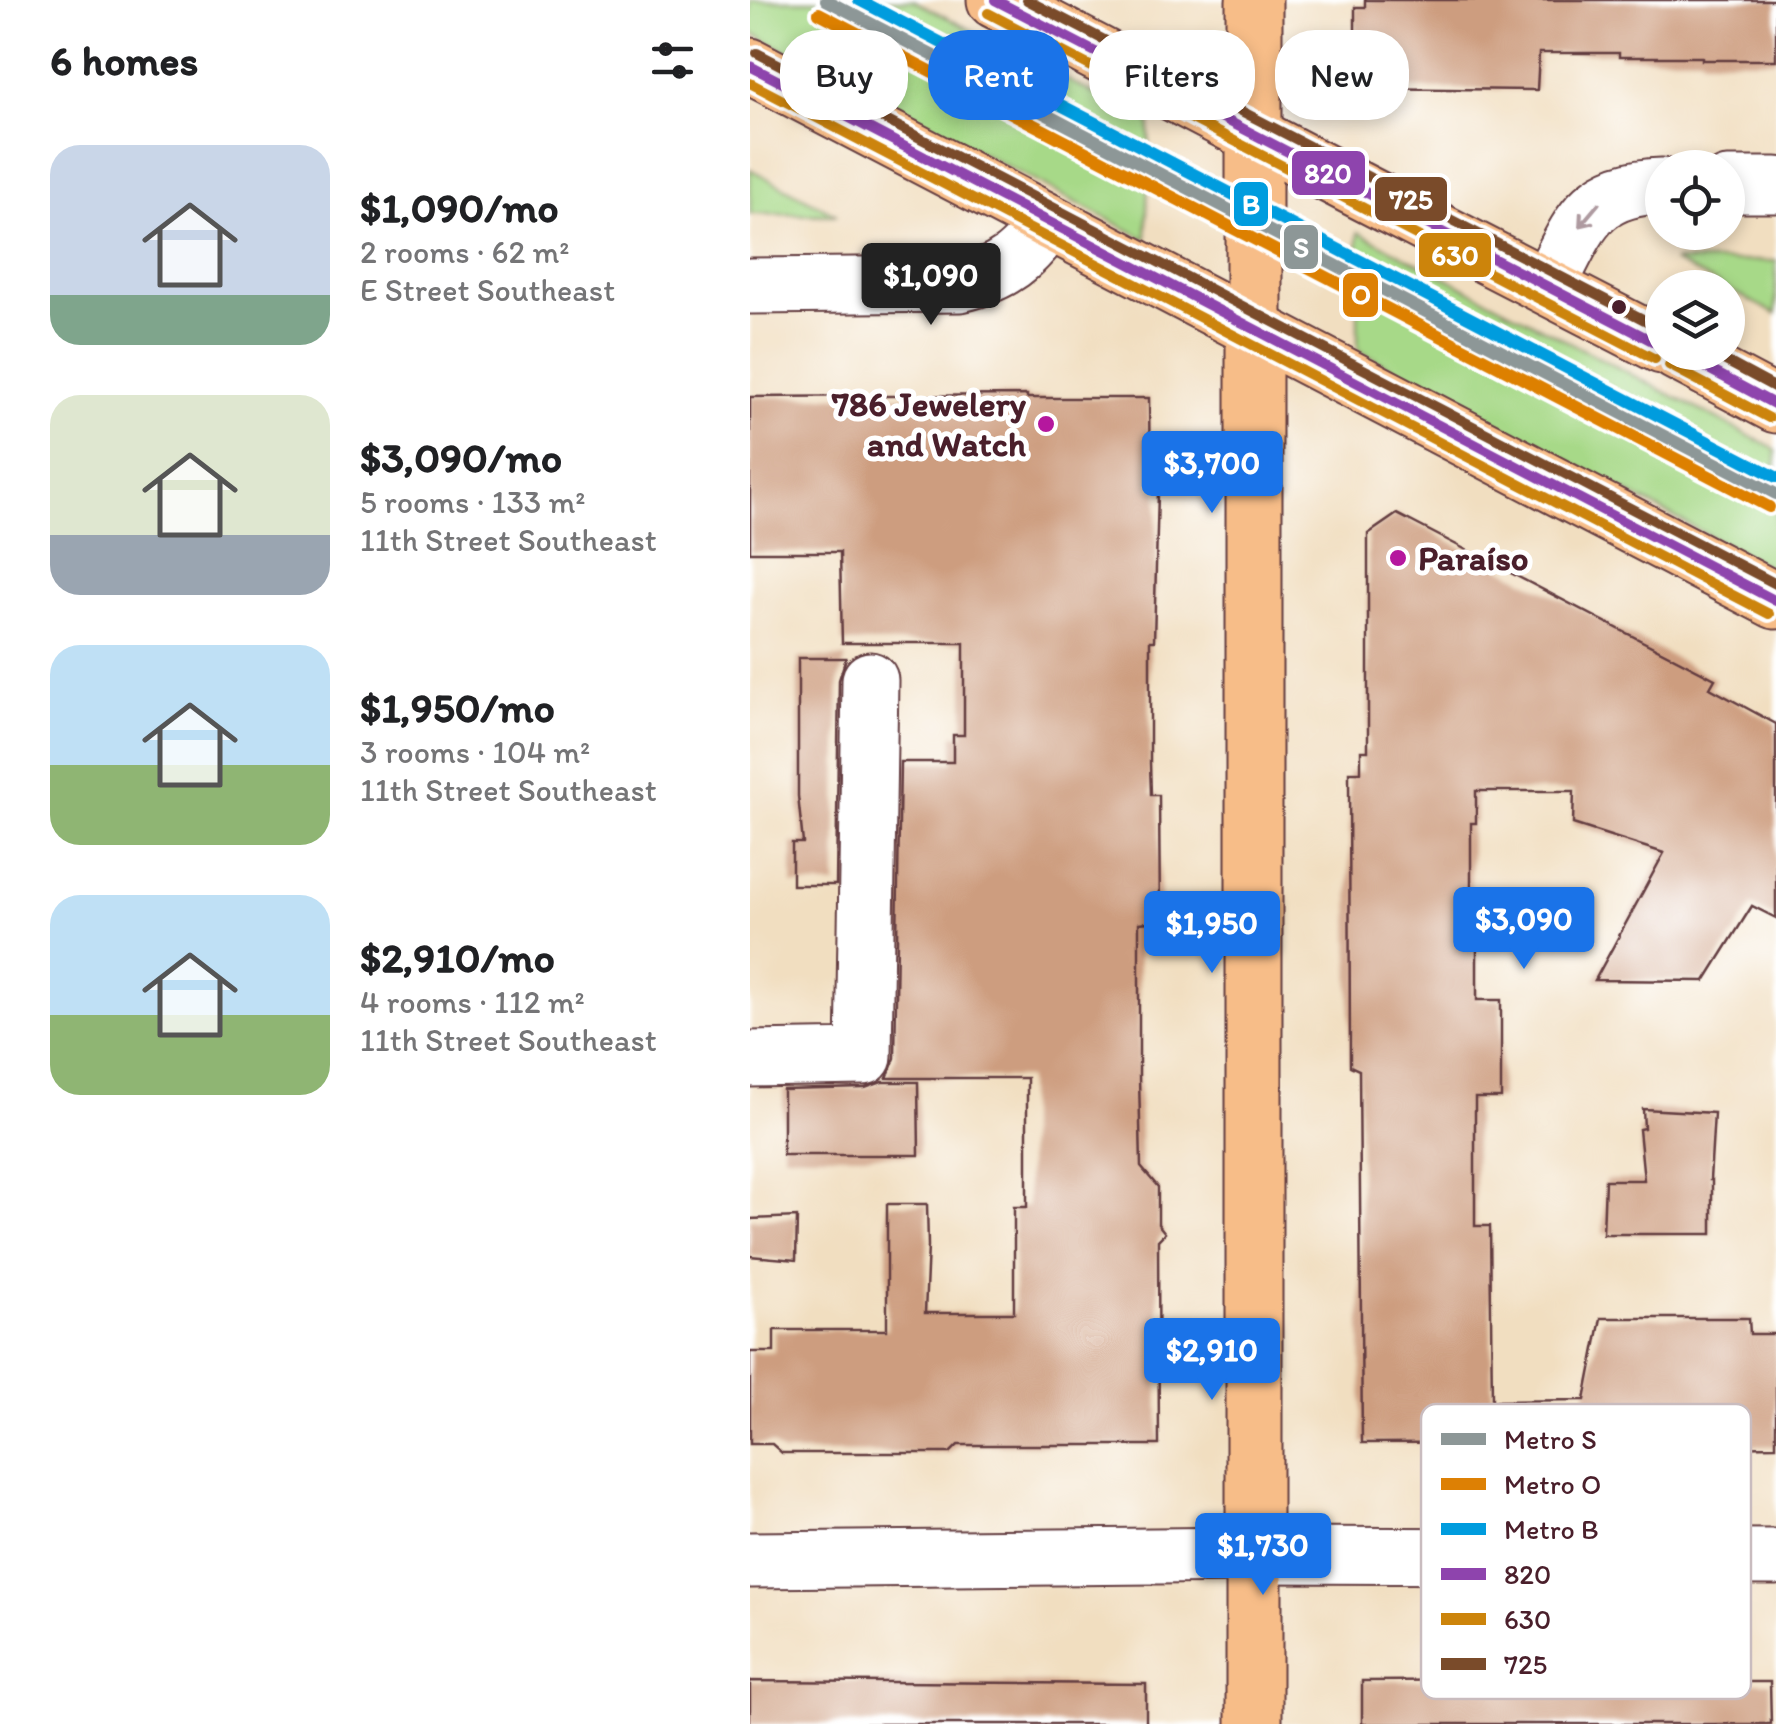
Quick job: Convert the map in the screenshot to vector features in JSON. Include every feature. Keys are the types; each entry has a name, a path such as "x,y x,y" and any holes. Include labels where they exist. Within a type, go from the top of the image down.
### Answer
{"main road":[{"path":"995,0 1645,337"},
{"path":"1254,0 1254,1724"},
{"path":"750,66 1776,601"},
{"path":"1710,370 1776,405"}],"street":[{"path":"1745,185 1776,186"},
{"path":"1548,286 1582,222 1603,199 1645,188"},
{"path":"750,286 960,284 1006,268 1049,222"},
{"path":"750,1059 864,1057 870,680"},
{"path":"750,1560 1421,1555"},
{"path":"1751,1556 1776,1556"}],"green space":[{"path":"750,0 913,0 971,30 928,30 928,120 1069,120 1069,81 1089,91 1089,120 1150,123 1146,239 908,115 908,30 780,30 780,48 750,32"},
{"path":"750,169 837,215 750,214"},
{"path":"1358,232 1776,450 1776,571 1358,350"},
{"path":"1673,261 1776,261 1776,314 1745,298 1745,270 1690,270"}],"building":[{"path":"1365,0 1776,0 1776,60 1539,53 1537,90 1409,89 1409,30 1355,30 1355,7 1365,7"},
{"path":"750,397 1149,398 1150,486 1158,492 1154,641 1150,641 1150,763 1151,795 1159,795 1160,921 1139,923 1139,1077 1141,1167 1158,1187 1158,1224 1165,1233 1158,1240 1159,1445 958,1445 950,1453 782,1453 772,1444 750,1444 750,1352 774,1352 774,1330 887,1330 887,1204 927,1204 925,1313 1014,1313 1014,1207 1027,1207 1027,1078 887,1078 895,1058 900,762 953,762 953,735 964,735 964,643 842,643 840,552 750,552"},
{"path":"1397,514 1715,679 1710,688 1776,724 1776,918 1752,906 1705,981 1595,980 1664,853 1573,824 1574,791 1476,791 1476,823 1471,823 1471,924 1477,924 1477,1000 1501,1000 1501,1098 1475,1098 1475,1226 1490,1226 1492,1401 1585,1400 1601,1318 1749,1318 1750,1334 1776,1334 1776,1446 1751,1446 1751,1404 1421,1404 1421,1443 1362,1443 1359,1070 1350,1066 1349,772 1361,772 1361,751 1368,751 1368,534"},
{"path":"798,658 846,658 839,680 836,885 792,885 792,843 803,843 798,796"},
{"path":"882,1082 918,1082 919,1155 783,1155 783,1090 865,1088"},
{"path":"1643,1109 1714,1113 1712,1234 1603,1234 1605,1180 1644,1180 1639,1129 1644,1128"},
{"path":"797,1217 796,1260 750,1256 750,1219"},
{"path":"750,1681 1146,1684 1146,1724 750,1724"},
{"path":"1362,1681 1421,1681 1421,1699 1751,1699 1751,1682 1770,1682 1771,1724 1362,1724"}],"metro line":[{"name":"S","path":"826,0 1776,494"},
{"name":"B","path":"859,0 1776,477"},
{"name":"O","path":"819,13 1769,507"}],"transit line":[{"name":"820","path":"995,0 1645,337"},
{"name":"725","path":"1027,0 1645,320"},
{"name":"630","path":"988,13 1645,354"},
{"name":"725","path":"757,53 1776,584"},
{"name":"820","path":"750,66 1776,601"},
{"name":"630","path":"750,83 1769,614"},
{"name":"630","path":"1678,370 1769,418"},
{"name":"820","path":"1711,370 1776,405"},
{"name":"725","path":"1742,370 1776,388"}],"place":[{"name":"786 Jewelery and Watch","path":"1046,424"},
{"name":"Paraíso","path":"1398,558"}]}
